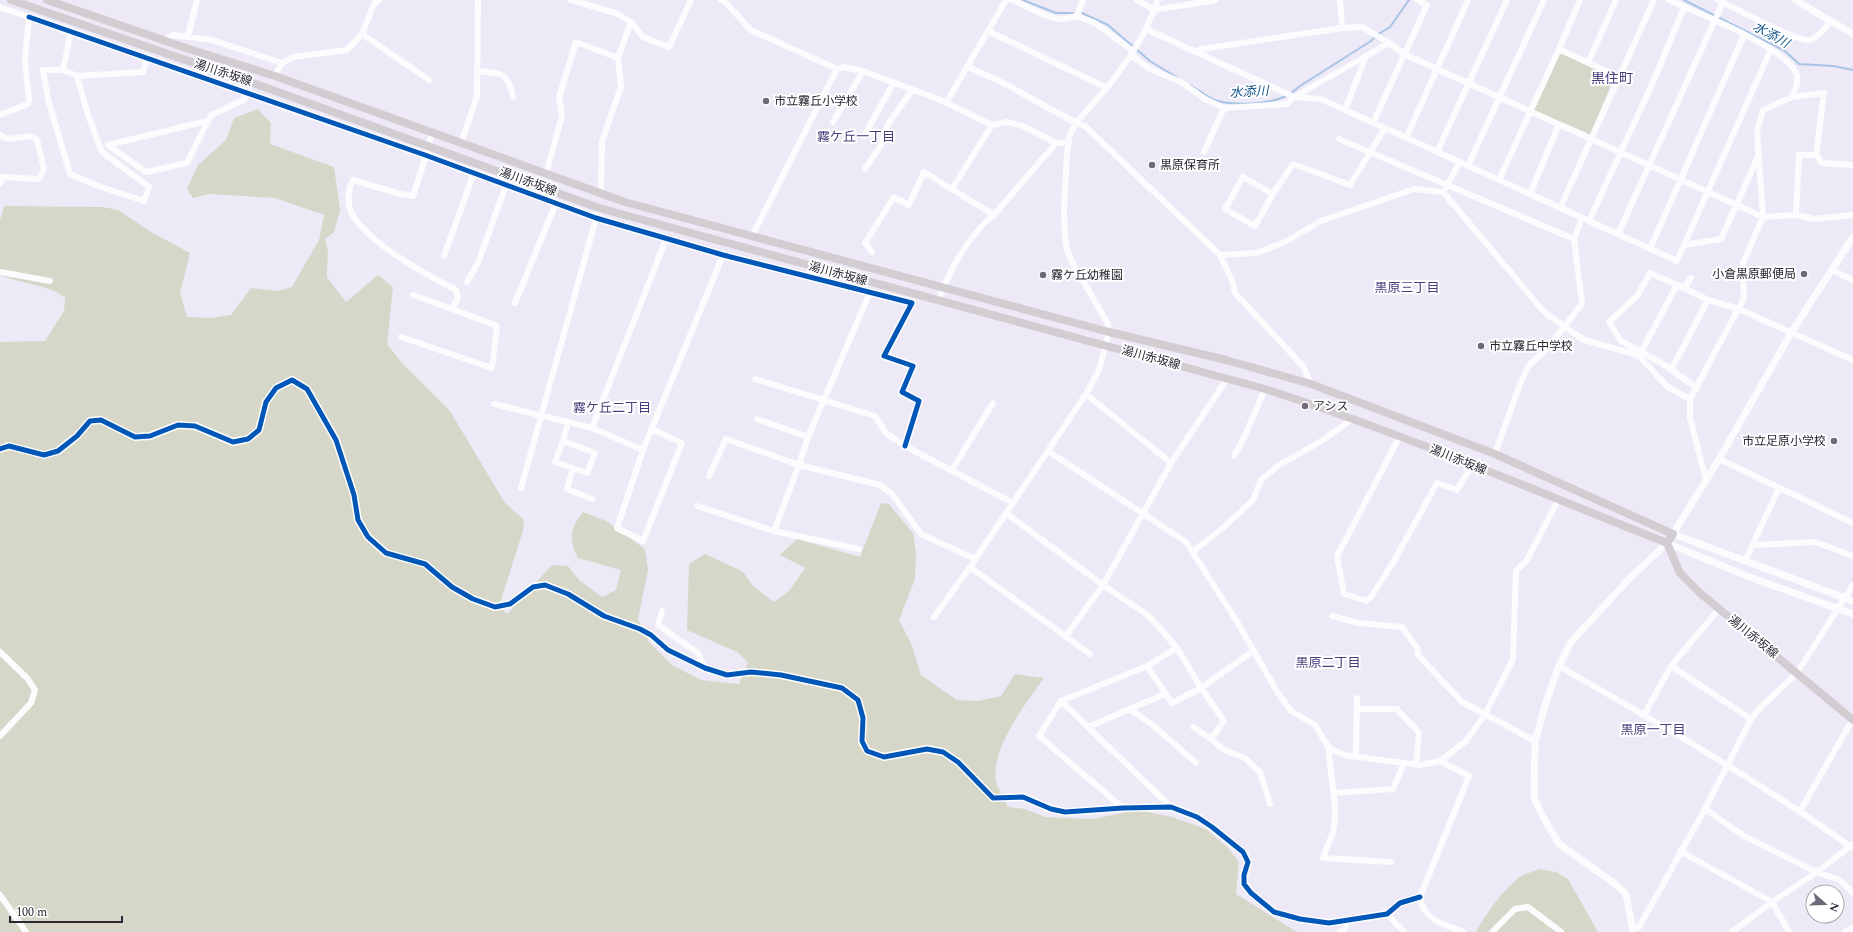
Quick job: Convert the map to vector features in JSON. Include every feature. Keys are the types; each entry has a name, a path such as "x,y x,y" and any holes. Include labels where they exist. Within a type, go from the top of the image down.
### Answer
{"main road":[{"name":"湯川赤坂線","path":"11,0 267,88 599,208 1265,389 1351,417 1400,436 1667,543 1680,573 1719,609 1853,719"},
{"name":"湯川赤坂線","path":"48,0 164,41 275,76 601,194 1109,332 1226,360 1310,384 1495,454 1673,534"},
{"path":"1667,543 1673,534"}],"street":[{"path":"188,36 197,0"},
{"path":"275,76 282,63 293,57 347,50 362,34 374,4 379,0"},
{"path":"461,143 477,96 476,71 478,0"},
{"path":"571,0 615,13 631,22 643,37 669,47 691,0"},
{"path":"721,0 725,2 751,30 837,68 843,67 863,71 894,82 946,102 992,125 1007,122 1018,125 1056,142 1069,142"},
{"path":"946,102 1006,0"},
{"path":"1011,0 1025,5 1041,14 1060,19 1077,16 1095,23 1150,69 1181,82 1204,99 1224,108 1287,104 1294,96 1390,43"},
{"path":"1077,16 1083,0"},
{"path":"1137,0 1154,10 1216,0"},
{"path":"934,617 975,560 1048,451 1086,394 1099,370 1109,332 1108,324 1072,262 1067,250 1065,237 1064,209 1070,134 1076,123 1107,88 1132,53 1146,29 1158,0"},
{"path":"1340,0 1342,28"},
{"path":"1373,123 1427,5 1417,0"},
{"path":"1406,138 1468,0"},
{"path":"1437,152 1507,0"},
{"path":"1468,166 1544,0"},
{"path":"1499,180 1529,111 1559,50 1580,0"},
{"path":"1588,63 1616,0"},
{"path":"1560,208 1654,0"},
{"path":"1669,0 1684,7 1717,17 1744,35 1776,51 1796,72 1798,86 1792,97"},
{"path":"1795,0 1853,34"},
{"path":"1618,234 1717,17 1721,1 1788,34 1806,40 1811,39 1831,21"},
{"path":"0,7 425,155 596,218 722,255 912,303 884,356 913,366 902,392 919,401 905,446"},
{"path":"1589,221 1654,80 1684,7"},
{"path":"1,112 28,104 29,100 25,60 29,17"},
{"path":"601,194 602,141 621,87 618,58 631,22"},
{"path":"1195,52 1202,49 1342,28 1362,27 1390,43 1404,54 1763,217 1796,215 1814,219 1853,215"},
{"path":"1146,29 1294,96 1321,99 1677,261 1709,192 1771,49"},
{"path":"988,31 1107,88"},
{"path":"64,70 71,32"},
{"path":"362,34 429,80"},
{"path":"164,41 173,35 212,40 282,63"},
{"path":"1650,249 1744,35"},
{"path":"546,174 562,116 559,98 576,42 618,58"},
{"path":"1559,50 1619,77"},
{"path":"1345,110 1366,56"},
{"path":"77,76 88,115 102,152 149,187 144,201 94,185 70,174 48,100 43,70 64,70 77,76 143,72 147,58"},
{"path":"967,66 1005,84 1076,123 1085,126 1220,255 1232,280 1235,293 1303,366 1310,384"},
{"path":"752,236 837,68"},
{"path":"476,71 501,73 510,82 513,97"},
{"path":"833,122 863,71"},
{"path":"864,136 894,82"},
{"path":"865,169 881,145 888,124 913,89"},
{"path":"1706,480 1690,418 1690,399 1744,298 1743,263 1763,217 1757,132 1763,110 1792,97 1824,92 1816,155 1822,164 1853,165"},
{"path":"207,121 108,145 146,172 187,163 211,115 242,101 248,94"},
{"path":"1204,152 1224,108"},
{"path":"1530,194 1559,124"},
{"path":"952,189 992,125"},
{"path":"1273,194 1243,176 1225,209 1255,226 1273,194 1293,164 1350,185 1385,128"},
{"path":"431,133 429,147 425,155 413,196 400,194 353,180 348,189 351,211 365,231 398,256 456,290 458,298 452,309"},
{"path":"0,135 6,139 32,136 37,140 44,169 39,179 2,177 0,183"},
{"path":"1339,139 1371,151 1574,239"},
{"path":"938,301 956,262 982,224 994,215 1056,142"},
{"path":"1796,215 1799,155 1816,155"},
{"path":"1684,245 1721,239 1759,156"},
{"path":"1443,192 1460,162"},
{"path":"872,252 865,242 894,196 909,205 924,172 994,215"},
{"path":"444,256 474,173"},
{"path":"467,282 478,263 506,185"},
{"path":"1220,255 1256,253 1285,242 1321,221 1414,189 1443,192 1546,313 1584,340 1638,355 1668,387 1690,399"},
{"path":"515,303 556,203"},
{"path":"521,488 599,208"},
{"path":"1495,454 1520,384 1529,365 1545,351 1582,304 1574,239 1582,218"},
{"path":"1853,237 1791,333 1719,459 1673,534 1853,601"},
{"path":"592,428 666,239"},
{"path":"651,429 682,443 643,542 617,528 651,429 722,255"},
{"path":"1832,270 1853,280"},
{"path":"0,272 50,281"},
{"path":"1697,388 1671,370 1621,341 1609,322 1637,296 1650,273 1708,300 1739,309 1853,360"},
{"path":"1684,288 1691,278"},
{"path":"1641,352 1677,285"},
{"path":"774,531 808,437 870,292"},
{"path":"401,337 492,368 497,326 413,296"},
{"path":"1671,370 1708,300"},
{"path":"1065,637 1103,585 1171,463 1227,379"},
{"path":"0,449 9,446 44,455 58,451 77,436 90,421 101,420 135,437 150,436 178,425 195,426 233,442 248,439 259,430 266,402 276,388 292,380 307,389 336,440 354,495 358,520 368,536 386,553 426,564 452,587 473,599 495,607 510,604 533,587 545,585 568,594 604,616 640,629 651,635 668,650 705,668 727,676 751,672 781,676 842,688 858,700 863,718 862,741 867,751 884,757 927,749 943,752 958,762 993,798 1023,797 1051,809 1065,812 1122,808 1171,807 1197,817 1243,852 1248,862 1244,875 1244,884 1251,893 1274,912 1300,919 1329,923 1387,914 1400,903 1420,897"},
{"path":"755,380 875,416 886,434 905,446 1013,503"},
{"path":"1234,456 1244,440 1265,389"},
{"path":"1086,394 1171,463"},
{"path":"952,470 993,403"},
{"path":"494,404 592,428 643,450"},
{"path":"1192,552 1223,528 1253,500 1262,480 1280,465 1326,439 1348,422 1351,417"},
{"path":"756,419 808,437"},
{"path":"563,441 595,453 587,473 555,462 568,423"},
{"path":"1400,436 1337,556 1344,594 1367,600 1371,597 1394,561 1437,483 1457,490 1472,465"},
{"path":"709,476 726,439 799,465 880,485 892,494 921,534 975,560"},
{"path":"1048,451 1186,542 1236,620 1278,693 1291,711 1315,725 1329,748 1333,793 1333,831 1323,858 1391,862"},
{"path":"1719,459 1853,522"},
{"path":"573,468 567,489 592,499"},
{"path":"1745,562 1779,488"},
{"path":"1329,748 1344,755 1416,764 1440,761 1466,740 1485,714 1513,659 1516,571 1527,560 1558,500"},
{"path":"697,506 774,531 859,549"},
{"path":"1006,513 1103,585 1149,616 1176,648 1224,721 1211,739"},
{"path":"1752,545 1815,542 1853,556"},
{"path":"1853,585 1846,598 1837,609 1797,673 1762,706 1751,719 1705,808 1639,927 1634,931 1626,894 1614,883 1559,844 1534,798 1535,741 1546,702 1559,666 1571,642 1629,579 1667,543 1752,578 1837,609 1853,614"},
{"path":"970,567 1090,654"},
{"path":"1644,715 1671,666 1719,609"},
{"path":"662,611 658,625 698,653 705,668"},
{"path":"1332,616 1358,623 1402,627 1417,648 1418,655 1462,702 1535,741"},
{"path":"1122,808 1039,736 1061,701 1147,666 1176,648"},
{"path":"1147,666 1172,703 1201,688 1253,651"},
{"path":"0,652 27,678 35,690 32,703 0,736"},
{"path":"1559,666 1727,764 1852,846 1732,932"},
{"path":"1671,666 1751,719"},
{"path":"1088,727 1165,694"},
{"path":"1356,756 1357,698"},
{"path":"1061,701 1171,807"},
{"path":"1130,709 1154,726 1196,763"},
{"path":"1357,709 1397,709 1419,733 1416,764"},
{"path":"1800,811 1853,719"},
{"path":"1193,726 1224,750 1245,758 1260,772 1270,804"},
{"path":"1440,761 1469,776 1420,897 1421,906 1429,918 1463,932"},
{"path":"1333,793 1393,789 1404,763"},
{"path":"1705,808 1744,836 1817,872 1840,880 1853,893"},
{"path":"1680,851 1772,902 1789,932"},
{"path":"0,895 26,932"},
{"path":"1492,932 1515,909 1528,908 1561,932"},
{"path":"1387,914 1404,932"},
{"path":"1340,932 1345,930 1346,920"},
{"path":"1845,932 1853,927"}],"shaded area":[{"path":"1560,53 1614,78 1590,134 1533,110"},
{"path":"258,109 271,123 270,144 334,167 340,210 334,232 325,239 328,251 327,277 346,302 378,275 393,287 387,344 403,364 450,411 505,503 524,520 523,531 499,606 507,614 552,565 568,566 580,581 602,597 616,590 621,570 578,558 575,551 572,539 573,529 583,512 606,521 645,549 648,570 638,619 649,642 672,665 701,680 739,684 748,662 737,652 687,630 689,564 705,554 742,571 754,587 774,602 789,591 805,568 780,555 797,539 860,557 881,503 889,504 913,533 916,554 915,579 899,620 911,643 921,675 957,700 979,701 1001,696 1015,674 1044,678 1010,729 998,758 995,772 997,785 1008,807 1025,809 1045,817 1093,819 1138,810 1172,817 1206,829 1228,848 1239,862 1236,894 1297,932 0,932 0,342 45,341 64,311 65,298 58,293 43,287 0,275 0,220 4,206 103,207 118,210 151,232 190,253 180,293 187,317 210,318 231,315 251,288 278,291 292,287 319,240 324,215 275,198 209,194 193,198 187,189 198,165 226,140 234,118"},
{"path":"1540,869 1556,872 1568,879 1598,932 1476,932 1484,918 1501,895 1514,882 1522,876"}],"waterway":[{"name":"水添川","path":"1023,0 1056,13 1073,13"},
{"name":"水添川","path":"1290,94 1390,27 1409,0"},
{"name":"水添川","path":"1684,0 1785,51 1799,64 1833,66 1853,70"},
{"name":"水添川","path":"1082,13 1108,25 1150,61 1178,78"},
{"name":"水添川","path":"1190,85 1211,98 1225,103 1243,104 1271,101 1286,96"}],"cycle path":[{"path":"29,17 425,155 596,218 723,255 912,303 884,356 913,366 902,392 919,401 905,446"},
{"path":"0,449 9,446 44,455 58,451 77,436 90,421 101,420 135,437 150,436 178,425 195,426 233,442 248,439 259,430 266,402 276,388 292,380 307,389 336,440 354,495 358,520 368,537 386,553 425,564 452,587 473,599 495,607 510,604 533,587 545,585 568,594 604,616 640,629 651,635 668,650 705,668 727,675 751,672 781,675 842,688 858,700 863,718 862,741 867,751 884,757 927,749 943,752 958,762 993,798 1023,797 1051,809 1065,812 1123,808 1171,807 1197,817 1243,852 1248,862 1244,875 1244,884 1251,893 1274,912 1300,919 1329,923 1387,914 1400,903 1420,897"}],"place":[{"name":"市立霧丘小学校","path":"766,101"},
{"name":"黒原保育所","path":"1152,165"},
{"name":"小倉黒原郵便局","path":"1804,274"},
{"name":"霧ケ丘幼稚園","path":"1043,275"},
{"name":"市立霧丘中学校","path":"1481,346"},
{"name":"アシス","path":"1305,406"},
{"name":"市立足原小学校","path":"1834,441"}],"district":[{"name":"黒住町","path":"1612,78"},
{"name":"霧ケ丘一丁目","path":"856,137"},
{"name":"黒原三丁目","path":"1407,288"},
{"name":"霧ケ丘二丁目","path":"612,408"},
{"name":"黒原二丁目","path":"1328,663"},
{"name":"黒原一丁目","path":"1653,730"}]}
